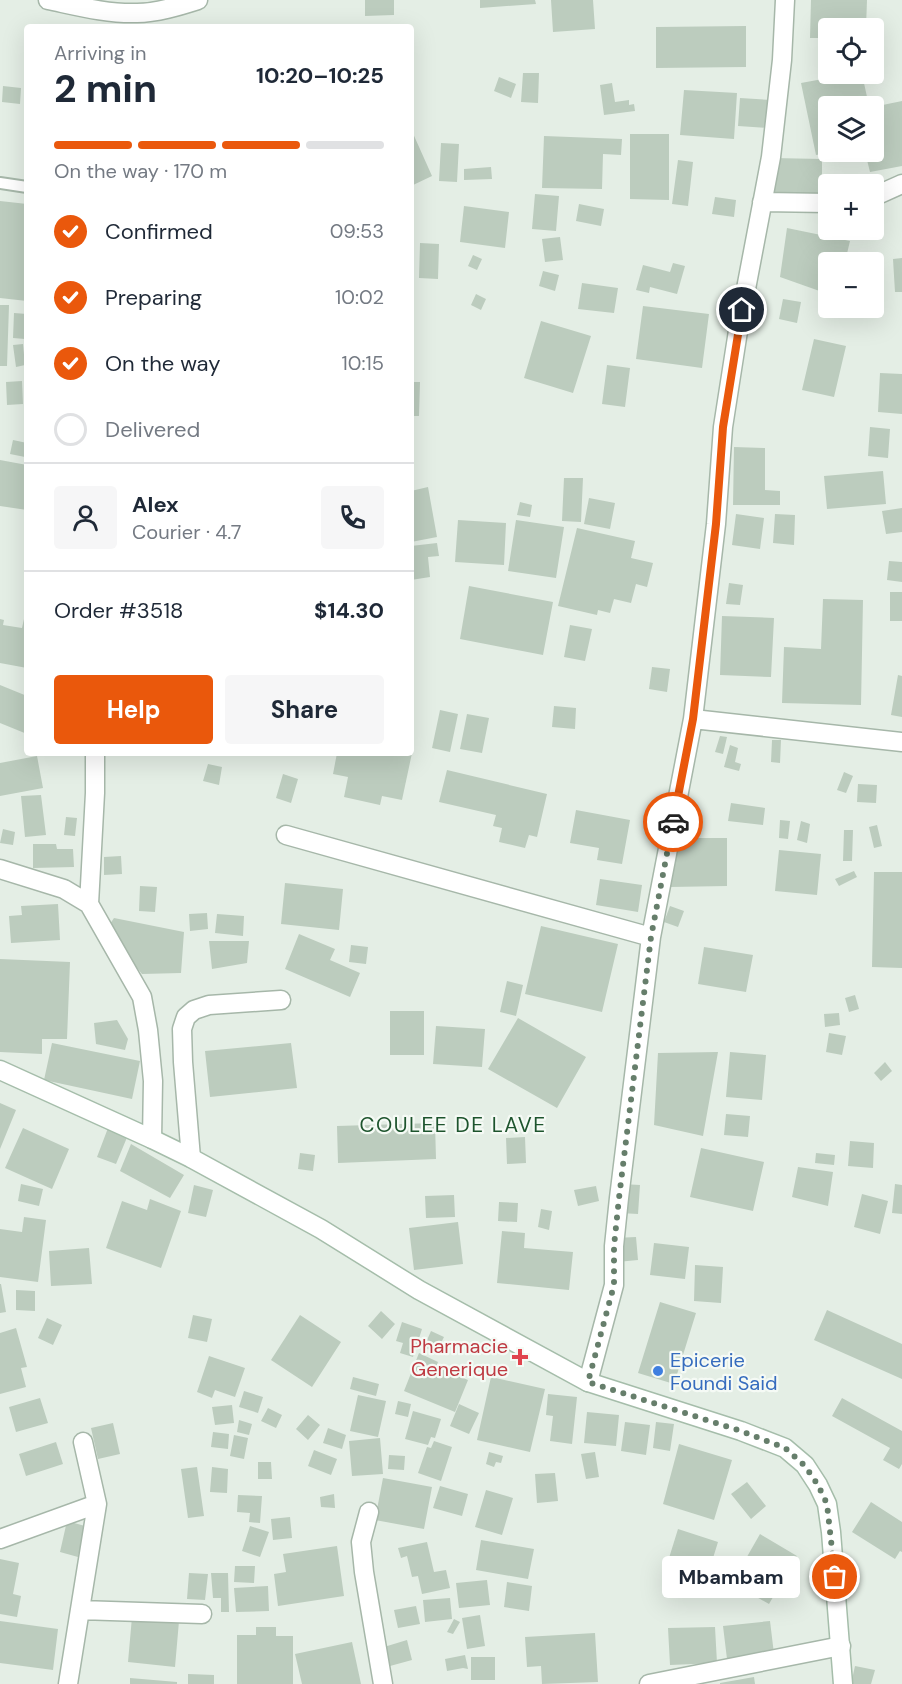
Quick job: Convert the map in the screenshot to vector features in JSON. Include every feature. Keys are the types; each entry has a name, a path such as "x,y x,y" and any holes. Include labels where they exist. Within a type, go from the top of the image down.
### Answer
{"street":[{"path":"48,0 98,10 138,14 198,0"},
{"path":"588,1382 614,1285 614,1246 619,1198 651,937 693,719 716,524 723,427 738,331 771,157 782,60 785,0"},
{"path":"884,192 902,184"},
{"path":"762,202 818,203"},
{"path":"693,719 902,742"},
{"path":"89,904 95,756"},
{"path":"286,835 651,937"},
{"path":"0,869 64,889 89,904 142,997 153,1081 152,1138"},
{"path":"191,1158 183,1062 183,1029 186,1017 194,1010 209,1005 280,1000"},
{"path":"0,1070 152,1138 191,1158 321,1229 419,1290 588,1382 741,1431 785,1448 805,1466 827,1504 843,1684"},
{"path":"68,1684 97,1504 83,1442"},
{"path":"0,1539 97,1504"},
{"path":"369,1512 361,1542 363,1572 383,1684"},
{"path":"80,1610 202,1614"},
{"path":"650,1684 841,1646"}],"lane":[{"path":"0,183 24,187"}],"building":[{"path":"365,0 394,0 394,15 365,16"},
{"path":"480,0 535,0 536,4 480,8"},
{"path":"551,0 593,0 595,29 553,32"},
{"path":"811,0 867,0 866,18 818,18 818,38 810,38"},
{"path":"746,26 746,67 656,68 656,27"},
{"path":"523,73 539,73 538,103 521,102"},
{"path":"499,77 516,84 511,98 494,91"},
{"path":"818,80 818,84 864,84 867,96 818,96 818,155 816,155 801,83"},
{"path":"612,83 615,102 629,100 629,105 634,104 635,111 604,115 600,85"},
{"path":"3,86 21,88 20,104 2,102"},
{"path":"684,90 737,93 734,139 680,135"},
{"path":"740,98 772,100 770,128 738,126"},
{"path":"902,101 902,166 870,172 868,162 884,162 884,105"},
{"path":"630,134 669,134 669,200 630,199"},
{"path":"414,136 432,176 414,185"},
{"path":"544,136 622,139 621,155 603,154 602,189 542,188"},
{"path":"441,143 459,144 457,182 439,181"},
{"path":"773,158 818,159 818,162 822,162 822,174 818,174 818,198 772,197"},
{"path":"678,160 693,162 688,206 672,204"},
{"path":"491,167 492,179 464,180 464,169"},
{"path":"535,194 559,196 556,231 532,229"},
{"path":"715,197 736,200 734,217 712,214"},
{"path":"0,201 24,204 24,301 0,298"},
{"path":"579,204 604,209 601,226 576,221"},
{"path":"464,206 509,212 505,248 460,242"},
{"path":"787,228 818,234 818,240 850,241 847,252 818,252 818,290 780,277"},
{"path":"560,237 563,260 545,262 542,239"},
{"path":"420,243 439,244 438,279 419,278"},
{"path":"473,255 482,259 477,270 468,266"},
{"path":"902,258 902,292 895,292 893,259"},
{"path":"673,263 685,266 677,294 650,287 649,293 636,290 643,265 670,272"},
{"path":"543,271 559,275 555,291 539,286"},
{"path":"582,283 618,288 614,313 578,309"},
{"path":"476,294 486,299 481,310 471,305"},
{"path":"783,299 801,302 797,323 779,319"},
{"path":"0,305 9,305 7,366 0,366"},
{"path":"643,306 709,314 702,368 636,359"},
{"path":"14,313 24,314 24,339 13,338"},
{"path":"541,321 591,336 573,393 524,378"},
{"path":"814,339 846,346 834,397 802,390"},
{"path":"23,344 24,365 16,367 13,345"},
{"path":"607,365 630,368 625,407 602,404"},
{"path":"880,373 902,374 902,414 878,412"},
{"path":"22,381 23,404 7,405 6,382"},
{"path":"414,382 420,382 419,416 414,416"},
{"path":"870,427 890,429 888,458 868,456"},
{"path":"13,440 24,442 24,457 10,454"},
{"path":"734,447 765,448 765,490 780,491 780,505 733,505"},
{"path":"0,460 24,464 24,510 0,506"},
{"path":"883,471 886,504 827,509 824,476"},
{"path":"564,478 583,478 581,522 562,521"},
{"path":"428,487 437,537 414,541 414,490"},
{"path":"589,498 615,503 610,529 584,524"},
{"path":"520,502 532,505 530,517 517,515"},
{"path":"902,508 902,532 886,534 882,511"},
{"path":"736,514 764,518 760,549 732,545"},
{"path":"775,514 795,515 794,545 773,543"},
{"path":"458,520 506,523 504,565 455,562"},
{"path":"516,520 564,527 556,578 508,571"},
{"path":"577,528 635,541 631,558 653,563 647,587 636,584 631,603 614,599 610,613 598,610 597,615 558,606"},
{"path":"437,543 439,556 428,557 430,577 414,580 414,546"},
{"path":"889,561 902,562 902,582 887,580"},
{"path":"729,583 743,585 740,605 726,604"},
{"path":"469,586 553,602 543,655 460,639"},
{"path":"890,592 902,592 902,621 890,621"},
{"path":"823,599 863,600 861,705 782,703 784,647 821,649"},
{"path":"722,616 774,618 771,677 720,675"},
{"path":"0,619 4,620 3,625 22,628 24,619 24,667 0,663"},
{"path":"570,625 592,629 585,661 564,657"},
{"path":"652,667 670,669 667,692 649,689"},
{"path":"898,675 902,676 902,717 891,715"},
{"path":"0,685 24,695 24,733 0,723"},
{"path":"554,706 576,708 575,729 552,727"},
{"path":"440,710 458,714 450,752 432,748"},
{"path":"467,714 489,718 482,753 460,749"},
{"path":"720,736 727,737 723,754 715,752"},
{"path":"772,740 781,740 780,763 771,762"},
{"path":"730,745 738,748 735,762 741,764 739,771 724,767"},
{"path":"37,756 43,788 0,796 0,763"},
{"path":"336,756 411,756 402,800 382,796 380,805 344,797 348,777 333,774"},
{"path":"208,764 222,767 219,785 203,781"},
{"path":"447,770 547,794 537,837 529,835 525,848 499,842 502,828 493,826 496,815 439,802"},
{"path":"844,772 853,776 846,793 837,790"},
{"path":"283,774 298,779 291,803 276,798"},
{"path":"858,784 877,785 876,803 857,802"},
{"path":"41,795 46,835 25,837 21,796"},
{"path":"731,803 765,808 763,825 728,821"},
{"path":"576,810 630,820 622,864 597,860 599,848 570,843"},
{"path":"66,817 77,818 75,836 64,835"},
{"path":"780,820 790,821 788,839 779,838"},
{"path":"801,821 810,824 807,843 797,840"},
{"path":"877,825 882,846 874,848 869,827"},
{"path":"3,829 15,832 13,845 0,843"},
{"path":"844,830 853,830 852,861 843,861"},
{"path":"669,838 727,838 727,886 670,887"},
{"path":"33,844 56,844 57,849 73,849 74,867 33,868"},
{"path":"779,850 821,854 817,895 775,891"},
{"path":"121,856 122,874 104,875 104,857"},
{"path":"854,871 857,877 839,886 835,879"},
{"path":"874,872 902,872 902,968 872,967"},
{"path":"600,879 642,885 638,912 596,905"},
{"path":"285,883 343,889 339,930 281,924"},
{"path":"140,886 157,887 155,912 139,911"},
{"path":"58,904 60,940 11,943 9,916 22,915 21,906"},
{"path":"670,906 684,911 678,927 664,922"},
{"path":"207,913 208,929 190,931 189,914"},
{"path":"217,914 244,916 243,936 215,933"},
{"path":"114,918 184,932 181,973 142,974 106,930"},
{"path":"541,926 618,944 602,1012 525,994"},
{"path":"299,934 335,949 330,960 360,973 350,997 285,969"},
{"path":"209,941 249,941 247,963 212,969"},
{"path":"351,945 368,947 366,964 349,962"},
{"path":"704,947 753,955 746,992 698,984"},
{"path":"0,959 70,962 67,1039 42,1039 42,1054 0,1052"},
{"path":"507,981 523,985 516,1016 500,1012"},
{"path":"855,995 859,1009 849,1012 845,998"},
{"path":"390,1011 424,1011 424,1055 390,1055"},
{"path":"839,1013 840,1025 825,1027 824,1014"},
{"path":"518,1018 586,1057 557,1108 488,1069"},
{"path":"117,1020 128,1039 125,1050 96,1044 94,1023"},
{"path":"436,1026 485,1029 482,1067 433,1064"},
{"path":"829,1033 846,1036 842,1055 826,1052"},
{"path":"52,1043 140,1061 132,1099 44,1080"},
{"path":"291,1043 297,1088 210,1097 205,1051"},
{"path":"718,1052 703,1136 654,1125 658,1053"},
{"path":"730,1052 766,1055 762,1100 726,1097"},
{"path":"885,1062 892,1071 881,1081 874,1073"},
{"path":"0,1103 16,1110 0,1149"},
{"path":"726,1114 750,1116 748,1137 724,1135"},
{"path":"435,1123 436,1159 338,1163 337,1126"},
{"path":"23,1128 69,1149 52,1189 5,1168"},
{"path":"108,1128 128,1135 116,1164 97,1157"},
{"path":"525,1137 526,1163 507,1164 506,1138"},
{"path":"850,1141 874,1143 873,1168 848,1166"},
{"path":"131,1144 184,1175 170,1198 120,1171"},
{"path":"701,1148 764,1162 753,1211 690,1197"},
{"path":"300,1153 315,1155 313,1171 298,1169"},
{"path":"816,1153 835,1155 834,1165 815,1163"},
{"path":"798,1167 833,1172 828,1206 792,1197"},
{"path":"21,1184 43,1189 39,1206 18,1201"},
{"path":"622,1184 640,1185 638,1214 620,1213"},
{"path":"895,1184 902,1185 902,1214 892,1213"},
{"path":"194,1185 213,1190 206,1217 188,1213"},
{"path":"596,1186 599,1201 578,1206 574,1190"},
{"path":"862,1194 888,1201 880,1234 854,1227"},
{"path":"454,1195 455,1217 426,1218 425,1196"},
{"path":"150,1199 181,1211 161,1268 106,1248 122,1201 147,1210"},
{"path":"499,1202 518,1203 517,1222 498,1221"},
{"path":"541,1209 552,1211 549,1230 538,1227"},
{"path":"24,1217 46,1220 38,1282 0,1277 0,1229 22,1232"},
{"path":"458,1222 463,1264 414,1270 409,1228"},
{"path":"502,1231 525,1233 524,1248 573,1252 569,1290 497,1283"},
{"path":"636,1237 638,1260 617,1262 615,1238"},
{"path":"654,1243 689,1247 685,1279 650,1275"},
{"path":"89,1248 92,1284 51,1286 49,1251"},
{"path":"695,1265 723,1267 721,1303 694,1301"},
{"path":"0,1284 6,1312 0,1313"},
{"path":"16,1290 35,1291 35,1311 16,1310"},
{"path":"660,1302 696,1313 674,1384 638,1373"},
{"path":"827,1310 902,1344 902,1379 814,1340"},
{"path":"381,1311 395,1324 382,1339 368,1326"},
{"path":"193,1315 212,1319 207,1342 188,1338"},
{"path":"300,1315 341,1342 312,1387 271,1360"},
{"path":"47,1318 62,1325 53,1345 38,1338"},
{"path":"402,1322 422,1329 413,1357 400,1353 403,1343 396,1341"},
{"path":"16,1328 27,1367 21,1368 26,1387 0,1394 0,1333"},
{"path":"431,1331 444,1337 436,1353 424,1347"},
{"path":"419,1353 438,1362 436,1367 468,1380 455,1412 404,1391"},
{"path":"209,1356 245,1368 235,1397 215,1390 212,1398 197,1392"},
{"path":"353,1377 379,1384 376,1396 350,1389"},
{"path":"491,1377 545,1389 530,1452 477,1440"},
{"path":"244,1391 263,1397 258,1413 239,1407"},
{"path":"548,1394 577,1397 572,1444 550,1441 553,1416 546,1415"},
{"path":"358,1395 386,1401 378,1437 350,1431"},
{"path":"40,1398 48,1423 16,1432 9,1407"},
{"path":"842,1398 902,1431 902,1464 899,1469 883,1460 890,1448 832,1416"},
{"path":"398,1401 411,1404 408,1417 395,1414"},
{"path":"459,1404 479,1413 469,1434 450,1426"},
{"path":"232,1405 234,1423 215,1425 212,1407"},
{"path":"268,1408 282,1415 276,1428 261,1421"},
{"path":"413,1411 441,1419 435,1438 431,1437 428,1445 405,1439"},
{"path":"587,1412 619,1415 616,1446 584,1443"},
{"path":"308,1415 320,1425 308,1440 296,1429"},
{"path":"239,1420 252,1424 249,1435 237,1432"},
{"path":"625,1422 650,1425 646,1455 621,1451"},
{"path":"656,1422 674,1424 670,1451 653,1448"},
{"path":"113,1423 120,1454 98,1459 91,1428"},
{"path":"328,1428 346,1435 342,1449 323,1443"},
{"path":"213,1432 229,1434 228,1449 211,1447"},
{"path":"234,1435 248,1438 244,1459 230,1456"},
{"path":"380,1438 383,1474 352,1476 349,1441"},
{"path":"434,1441 452,1447 441,1481 418,1473 427,1447 431,1448"},
{"path":"56,1442 63,1464 26,1476 19,1454"},
{"path":"679,1444 732,1460 714,1520 663,1504"},
{"path":"314,1450 337,1459 331,1475 308,1466"},
{"path":"489,1452 503,1456 501,1463 496,1462 494,1467 486,1464"},
{"path":"595,1452 599,1477 586,1479 581,1454"},
{"path":"389,1455 405,1456 404,1470 388,1469"},
{"path":"258,1462 271,1462 272,1479 258,1479"},
{"path":"197,1467 204,1516 188,1518 181,1469"},
{"path":"212,1467 228,1469 227,1493 210,1492"},
{"path":"555,1473 558,1501 537,1503 535,1474"},
{"path":"383,1478 432,1487 424,1529 375,1520"},
{"path":"747,1482 766,1506 751,1519 731,1494"},
{"path":"440,1486 468,1494 462,1516 433,1508"},
{"path":"486,1490 513,1498 502,1535 475,1527"},
{"path":"334,1494 335,1508 321,1507 320,1497"},
{"path":"238,1495 262,1496 260,1523 249,1522 250,1513 237,1512"},
{"path":"871,1502 902,1522 902,1552 900,1551 895,1559 852,1532"},
{"path":"290,1517 292,1538 273,1540 271,1519"},
{"path":"67,1521 85,1526 78,1557 60,1552"},
{"path":"250,1526 269,1532 260,1557 242,1551"},
{"path":"678,1529 718,1542 709,1571 669,1558"},
{"path":"760,1534 797,1556 769,1604 732,1583"},
{"path":"481,1540 534,1549 528,1579 476,1570"},
{"path":"427,1542 434,1572 446,1570 450,1588 422,1594 418,1576 412,1577 407,1556 401,1558 398,1548"},
{"path":"337,1546 344,1596 278,1606 274,1574 286,1572 283,1554"},
{"path":"0,1559 19,1563 13,1594 21,1596 17,1617 0,1614"},
{"path":"235,1566 255,1566 254,1583 234,1582"},
{"path":"189,1573 208,1574 205,1600 187,1599"},
{"path":"211,1573 228,1573 229,1612 221,1612 221,1598 213,1598"},
{"path":"487,1580 490,1605 459,1608 456,1583"},
{"path":"507,1582 532,1586 529,1611 504,1607"},
{"path":"268,1586 269,1611 236,1612 234,1588"},
{"path":"450,1598 452,1619 425,1622 423,1600"},
{"path":"416,1606 420,1624 398,1628 394,1610"},
{"path":"480,1615 485,1646 467,1649 462,1618"},
{"path":"132,1617 179,1621 175,1667 128,1662"},
{"path":"454,1619 460,1622 453,1634 447,1632"},
{"path":"0,1621 58,1629 53,1670 0,1663"},
{"path":"770,1621 774,1654 727,1659 723,1626"},
{"path":"256,1627 276,1627 276,1636 293,1636 293,1684 237,1684 237,1635 256,1635"},
{"path":"715,1627 717,1663 670,1665 668,1628"},
{"path":"595,1633 598,1682 542,1684 541,1666 527,1667 525,1637"},
{"path":"407,1640 412,1660 390,1666 384,1647"},
{"path":"352,1642 361,1684 302,1684 295,1654"},
{"path":"465,1655 468,1669 447,1671 445,1659"},
{"path":"471,1657 495,1657 495,1680 471,1680"},
{"path":"855,1666 875,1670 871,1684 851,1684"},
{"path":"188,1674 214,1675 214,1684 188,1684"},
{"path":"754,1677 755,1684 720,1684 720,1683"},
{"path":"130,1678 177,1682 177,1684 130,1684"}],"way so far":[{"path":"673,822 651,937 619,1198 614,1246 614,1285 588,1382 741,1431 785,1448 805,1466 827,1504 835,1577"}],"place":[{"name":"Pharmacie Generique","path":"520,1357"},
{"name":"Epicerie Foundi Said","path":"658,1371"},
{"name":"Mbambam","path":"835,1577"}],"district":[{"name":"COULEE DE LAVE","path":"453,1125"}],"route":[{"path":"673,822 693,719 716,524 723,427 742,310"}]}
